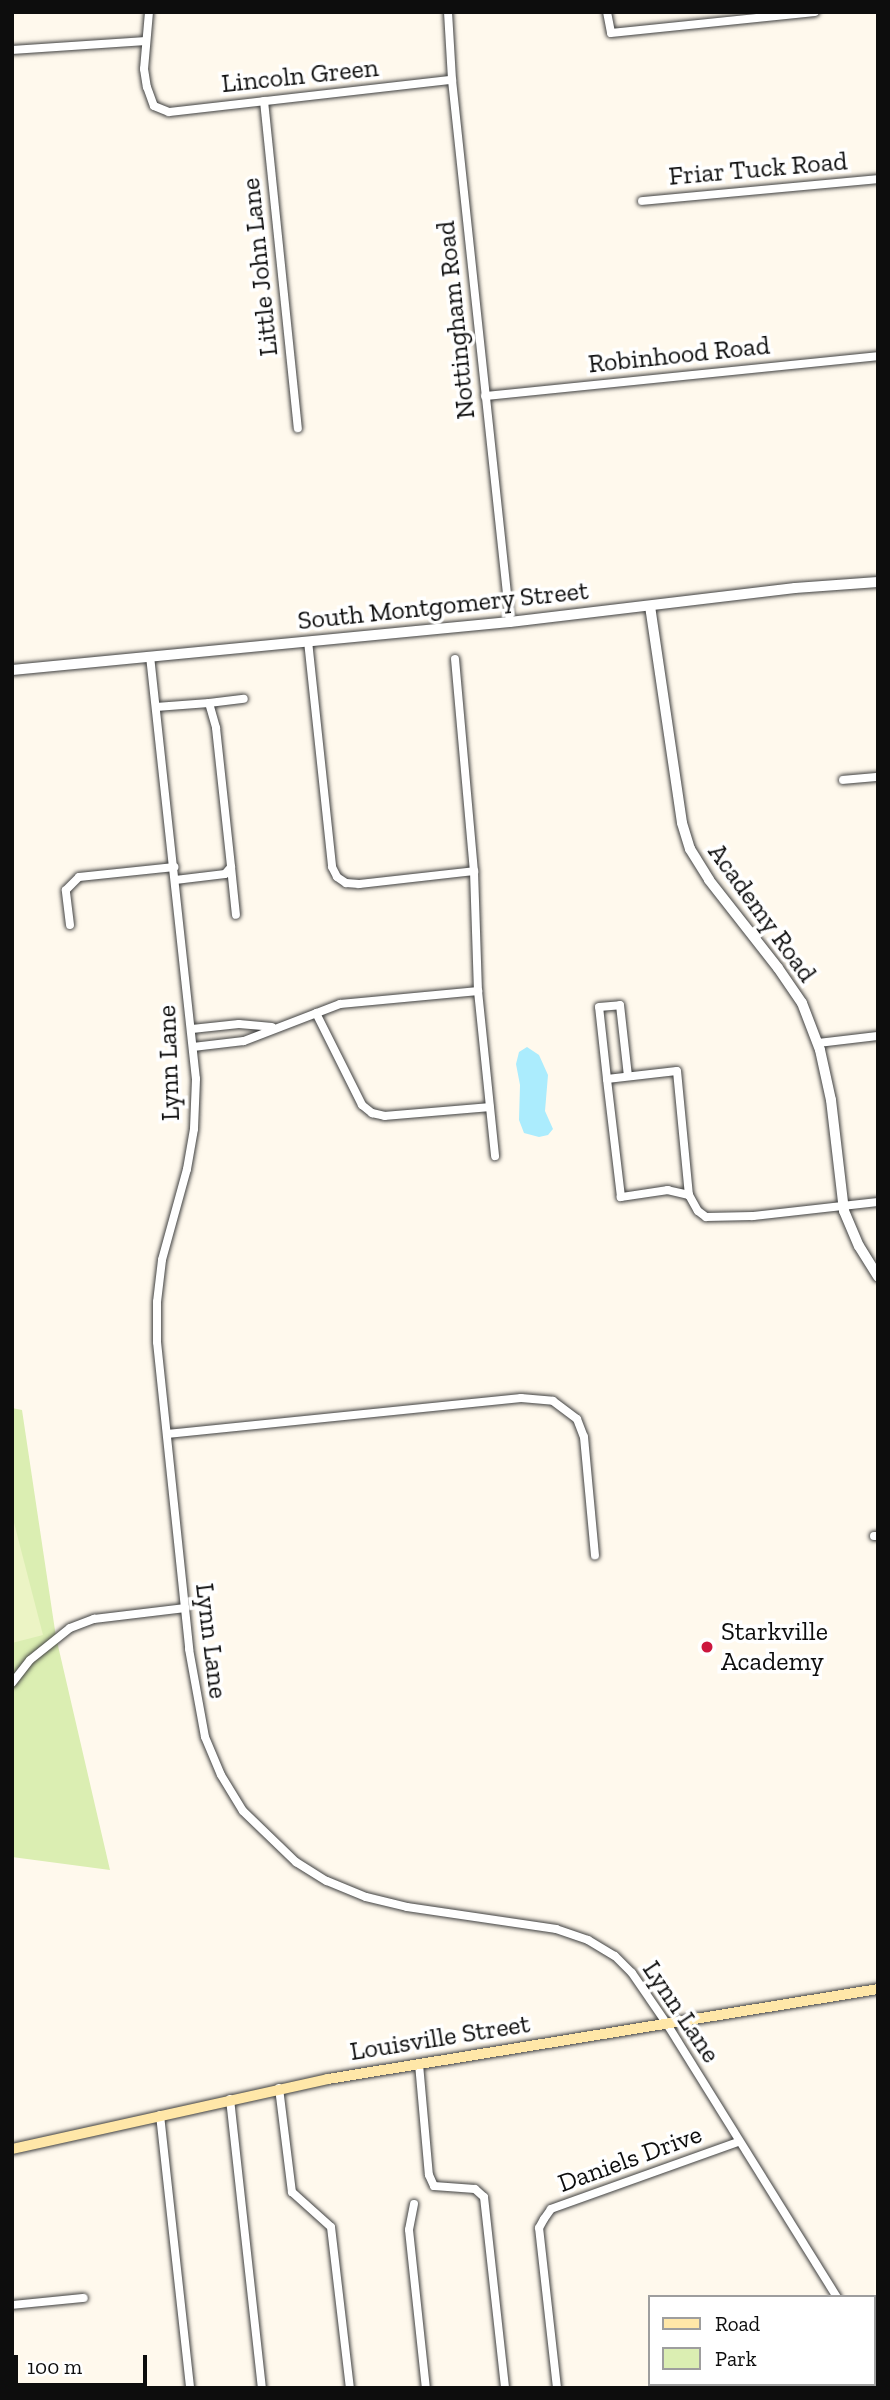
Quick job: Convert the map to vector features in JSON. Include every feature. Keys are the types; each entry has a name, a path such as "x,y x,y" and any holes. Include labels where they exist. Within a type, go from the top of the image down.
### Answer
{"main road":[{"name":"Louisville Street","path":"12,2149 279,2088 878,1989"}],"street":[{"path":"12,50 146,41 149,12"},
{"name":"Nottingham Road","path":"449,12 452,80 510,622"},
{"path":"607,12 611,33 814,12"},
{"name":"Lincoln Green","path":"146,41 144,69 154,106 169,112 452,80"},
{"name":"Little John Lane","path":"264,102 298,428"},
{"name":"Friar Tuck Road","path":"642,201 878,179"},
{"name":"Robinhood Road","path":"485,396 878,356"},
{"name":"South Montgomery Street","path":"12,670 510,622 878,582"},
{"name":"Academy Road","path":"650,606 682,823 690,849 709,880 802,1003 818,1043 831,1100 843,1205 859,1246 878,1276"},
{"path":"308,642 332,867 337,877 346,883 359,884 474,872"},
{"name":"Lynn Lane","path":"150,656 192,1030 194,1129 187,1169 162,1261 157,1302 157,1342 195,1696 205,1737 221,1775 243,1811 268,1838 317,1874 366,1897 407,1907 556,1929 588,1940 615,1956 632,1973 667,2024 836,2295"},
{"path":"455,659 474,872 478,991 495,1156"},
{"path":"156,708 244,699"},
{"path":"209,703 216,728 236,915"},
{"path":"843,780 878,778"},
{"path":"70,925 66,890 79,877 174,867"},
{"path":"175,880 225,874 231,867"},
{"path":"193,1047 244,1041 340,1004 478,991"},
{"path":"628,1076 620,1005 599,1007 621,1197 668,1190 689,1195"},
{"path":"316,1013 362,1105 372,1113 385,1116 489,1107"},
{"path":"192,1030 239,1024 275,1027"},
{"path":"818,1043 878,1036"},
{"path":"607,1079 677,1072 689,1195 698,1211 706,1217 722,1219 878,1202"},
{"path":"167,1434 522,1398 553,1401 577,1419 584,1437 595,1555"},
{"path":"12,1683 56,1637 71,1628 94,1619 185,1608"},
{"path":"12,1667 22,1670"},
{"path":"419,2064 429,2175 434,2186 475,2189 484,2197 505,2388"},
{"path":"279,2088 292,2192 331,2227 350,2388"},
{"path":"230,2099 262,2388"},
{"path":"160,2115 190,2388"},
{"name":"Daniels Drive","path":"557,2388 539,2228 544,2218 551,2209 738,2142"},
{"path":"414,2204 409,2230 426,2388"},
{"path":"12,2305 84,2298"}],"green space":[{"path":"12,1408 22,1410 56,1637 110,1870 12,1857"},
{"path":"12,1515 43,1635 12,1643"}],"water":[{"path":"527,1047 539,1055 548,1075 545,1111 553,1129 548,1135 539,1137 524,1133 519,1120 520,1085 516,1064 519,1052"}],"place":[{"name":"Starkville Academy","path":"707,1647"}]}
